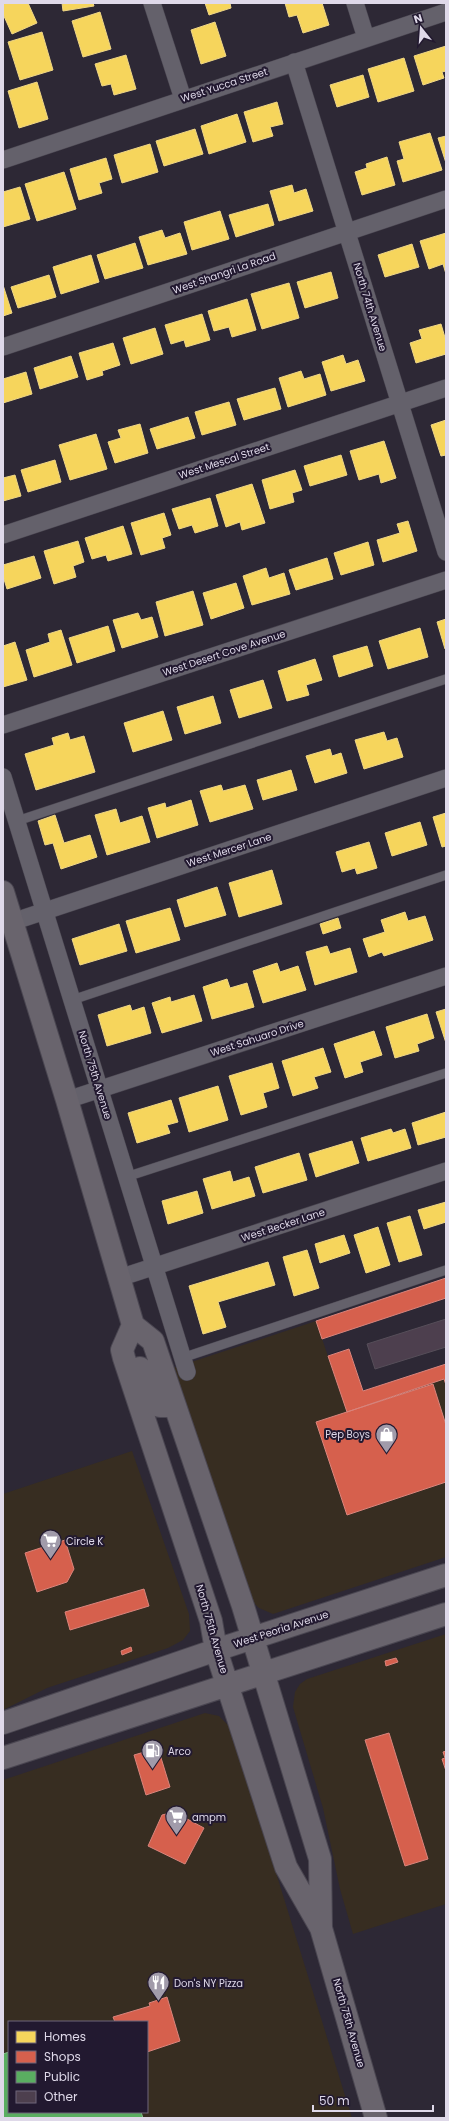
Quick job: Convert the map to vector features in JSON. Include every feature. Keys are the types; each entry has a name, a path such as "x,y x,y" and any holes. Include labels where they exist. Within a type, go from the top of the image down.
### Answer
{"main road":[{"path":"3,892 67,1100 133,1325"},
{"name":"North 75th Avenue","path":"321,1928 320,1859 253,1638 153,1341 133,1325 122,1350 124,1358 211,1621 216,1650 229,1686 286,1867 321,1928 376,2118"},
{"path":"124,1358 139,1365 155,1401 160,1406 174,1406"},
{"name":"West Peoria Avenue","path":"3,1723 216,1650 446,1575"},
{"path":"3,1758 229,1686 446,1614"}],"street":[{"path":"152,3 183,98"},
{"path":"355,3 366,38"},
{"name":"West Yucca Street","path":"3,160 183,98 446,12"},
{"name":"North 74th Avenue","path":"294,62 446,552"},
{"name":"West Shangri La Road","path":"3,348 446,199"},
{"name":"West Mescal Street","path":"3,535 446,388"},
{"name":"West Desert Cove Avenue","path":"3,726 446,580"},
{"name":"North 75th Avenue","path":"3,777 184,1365"},
{"name":"West Mercer Lane","path":"12,922 446,778"},
{"name":"West Sahuaro Drive","path":"67,1100 446,976"},
{"name":"West Becker Lane","path":"119,1278 446,1171"}],"lane":[{"path":"16,821 446,679"},
{"path":"72,1000 446,875"},
{"path":"126,1177 446,1073"},
{"path":"184,1365 446,1270"}],"shaded area":[{"path":"316,1321 347,1412 444,1379 446,1385 446,1557 273,1614 259,1608 254,1603 173,1368"},
{"path":"132,1451 189,1614 190,1631 183,1640 168,1648 47,1688 3,1710 3,1494"},
{"path":"446,1634 446,1904 353,1934 340,1889 323,1808 293,1707 295,1692 300,1684 307,1679"},
{"path":"205,1713 219,1716 229,1726 233,1734 352,2118 3,2118 3,1780"}],"building: Homes":[{"path":"3,3 28,3 37,23 12,34 3,14"},
{"path":"62,3 93,3 94,6 63,11"},
{"path":"205,3 230,3 231,8 209,15"},
{"path":"285,3 322,3 329,25 303,33 297,15 289,17"},
{"path":"100,12 111,49 83,57 72,21"},
{"path":"215,22 226,56 201,64 191,30"},
{"path":"42,32 53,70 20,80 8,42"},
{"path":"446,46 446,71 442,72 444,78 423,85 414,56"},
{"path":"126,55 136,89 114,95 111,84 102,86 95,64"},
{"path":"404,58 414,91 378,102 368,69"},
{"path":"363,75 369,97 337,107 330,85"},
{"path":"37,82 48,119 19,128 8,91"},
{"path":"277,102 283,124 270,127 273,136 253,142 244,112"},
{"path":"237,114 246,142 209,154 201,126"},
{"path":"195,129 203,154 164,166 156,141"},
{"path":"430,133 442,170 403,182 397,161 404,159 399,142"},
{"path":"446,136 446,163 438,138"},
{"path":"150,144 158,172 122,183 114,155"},
{"path":"387,157 395,185 362,195 355,172 367,168 366,164"},
{"path":"106,158 112,179 99,183 102,193 79,200 70,169"},
{"path":"64,172 76,209 37,221 25,184"},
{"path":"292,185 294,193 306,189 313,211 279,221 270,191"},
{"path":"20,187 30,219 3,227 3,192"},
{"path":"268,204 274,225 236,237 229,215"},
{"path":"220,211 229,239 192,250 184,222"},
{"path":"162,230 165,238 180,233 187,254 148,265 139,237"},
{"path":"446,233 446,274 443,264 429,269 420,241"},
{"path":"135,243 143,268 105,279 97,255"},
{"path":"412,244 419,267 385,277 378,255"},
{"path":"91,255 99,282 61,294 53,267"},
{"path":"331,272 338,298 305,308 297,282"},
{"path":"49,275 56,297 18,308 11,287"},
{"path":"289,283 299,318 262,329 251,294"},
{"path":"3,285 12,313 3,316"},
{"path":"247,299 256,330 232,337 229,327 214,331 208,311"},
{"path":"202,314 210,340 186,347 184,340 171,344 165,325"},
{"path":"441,324 446,341 446,354 416,363 410,343 422,339 419,330"},
{"path":"155,328 163,354 131,364 123,338"},
{"path":"113,343 120,365 102,371 103,375 87,380 79,353"},
{"path":"343,355 346,364 358,360 365,381 331,391 322,362"},
{"path":"71,356 78,377 40,389 34,368"},
{"path":"301,371 304,379 320,374 326,395 288,407 279,378"},
{"path":"26,372 32,394 3,403 3,379"},
{"path":"275,388 281,409 244,420 237,399"},
{"path":"229,402 236,425 202,435 195,412"},
{"path":"188,417 195,438 157,449 150,429"},
{"path":"446,420 446,455 441,456 431,425"},
{"path":"140,424 148,453 115,463 108,442 121,438 118,430"},
{"path":"96,434 107,469 70,480 59,445"},
{"path":"384,441 396,478 381,483 379,474 359,480 350,451"},
{"path":"341,455 347,475 310,486 304,466"},
{"path":"55,460 61,482 28,492 21,470"},
{"path":"295,470 302,490 292,493 294,502 270,509 262,480"},
{"path":"15,475 21,496 3,501 3,478"},
{"path":"252,484 265,523 242,530 240,522 226,527 216,495"},
{"path":"210,498 218,526 195,533 192,525 179,529 172,509"},
{"path":"164,513 171,535 162,538 165,548 141,555 131,523"},
{"path":"408,521 417,551 383,562 377,540 400,533 397,524"},
{"path":"123,526 132,554 108,561 106,555 92,559 85,538"},
{"path":"78,541 84,562 73,566 76,577 54,584 44,551"},
{"path":"368,542 374,565 341,575 334,553"},
{"path":"34,556 41,578 7,589 3,576 3,565"},
{"path":"327,558 333,579 296,590 289,570"},
{"path":"266,568 269,578 284,573 290,594 252,605 243,576"},
{"path":"236,583 244,608 211,619 203,593"},
{"path":"193,591 203,625 165,636 156,602"},
{"path":"138,613 141,620 152,617 158,637 122,648 113,620"},
{"path":"446,619 446,648 445,649 437,622"},
{"path":"108,626 115,651 77,663 69,638"},
{"path":"420,628 428,657 388,669 379,641"},
{"path":"61,630 72,665 34,677 26,650 50,642 48,634"},
{"path":"15,642 27,680 3,687 3,646"},
{"path":"367,646 373,666 339,677 333,656"},
{"path":"315,659 322,680 306,685 309,695 287,701 278,671"},
{"path":"263,680 272,708 239,718 230,690"},
{"path":"213,696 221,723 185,734 177,707"},
{"path":"163,711 172,740 133,752 124,723"},
{"path":"384,732 387,741 397,738 403,757 364,769 355,740"},
{"path":"68,733 70,740 84,736 95,772 36,790 25,754 54,745 52,738"},
{"path":"330,749 332,756 341,753 347,773 315,783 306,756"},
{"path":"291,770 297,790 263,800 257,780"},
{"path":"221,785 223,791 245,785 253,809 210,822 200,791"},
{"path":"191,800 198,825 157,838 148,808 165,803 166,808"},
{"path":"116,809 120,823 142,816 150,842 107,855 95,815"},
{"path":"446,813 446,846 442,847 433,817"},
{"path":"55,815 64,843 90,835 97,857 61,869 53,843 45,845 38,821"},
{"path":"420,822 427,845 392,856 385,833"},
{"path":"369,842 377,868 357,874 355,868 342,872 336,852"},
{"path":"272,870 282,904 239,917 229,883"},
{"path":"217,887 226,915 185,927 177,900"},
{"path":"170,908 180,940 136,953 126,921"},
{"path":"405,912 408,921 425,916 433,940 384,956 382,952 369,957 363,939 385,932 381,920"},
{"path":"338,918 341,928 323,934 320,924"},
{"path":"119,924 127,951 80,965 72,939"},
{"path":"327,946 330,954 350,948 357,972 315,985 306,952"},
{"path":"277,963 280,972 298,966 306,990 263,1003 253,971"},
{"path":"227,979 230,988 247,983 254,1007 212,1019 203,987"},
{"path":"194,995 202,1021 162,1033 152,1003 170,997 171,1002"},
{"path":"130,1005 132,1011 144,1007 151,1033 107,1046 98,1015"},
{"path":"446,1009 446,1043 436,1012"},
{"path":"427,1014 434,1038 417,1044 419,1051 395,1058 386,1027"},
{"path":"374,1031 382,1055 360,1062 363,1072 345,1078 334,1044"},
{"path":"323,1048 331,1072 314,1077 318,1088 293,1096 282,1061"},
{"path":"272,1063 279,1088 263,1093 267,1107 241,1115 229,1076"},
{"path":"218,1086 228,1120 189,1132 179,1098"},
{"path":"171,1100 178,1122 167,1125 170,1133 137,1143 128,1113"},
{"path":"446,1112 446,1137 418,1145 412,1123"},
{"path":"391,1129 393,1133 405,1129 411,1148 368,1161 361,1138"},
{"path":"352,1141 359,1163 316,1177 309,1154"},
{"path":"299,1153 307,1180 263,1193 255,1167"},
{"path":"230,1171 233,1182 249,1177 255,1196 212,1209 203,1179"},
{"path":"197,1191 203,1213 168,1224 162,1201"},
{"path":"446,1202 446,1222 424,1229 418,1210"},
{"path":"410,1216 422,1255 399,1262 387,1223"},
{"path":"378,1227 390,1265 366,1273 354,1235"},
{"path":"344,1235 350,1253 320,1263 315,1244"},
{"path":"307,1250 319,1288 294,1296 283,1257"},
{"path":"268,1262 275,1285 218,1302 226,1327 203,1334 189,1286"}],"building: Shops":[{"path":"446,1278 446,1298 322,1339 316,1321"},
{"path":"349,1349 363,1391 446,1364 446,1385 444,1379 347,1412 328,1356"},
{"name":"Pep Boys","path":"433,1384 446,1425 446,1482 347,1515 316,1422"},
{"name":"Circle K","path":"65,1540 74,1569 67,1582 37,1592 25,1553"},
{"path":"144,1589 149,1606 70,1630 65,1612"},
{"path":"131,1647 132,1651 122,1655 121,1651"},
{"path":"396,1658 398,1662 386,1666 385,1661"},
{"path":"389,1733 428,1859 405,1866 365,1740"},
{"name":"Arco","path":"158,1748 170,1787 146,1795 134,1755"},
{"path":"446,1751 446,1771 442,1759 445,1758 443,1752"},
{"name":"ampm","path":"174,1812 204,1828 185,1864 148,1846 162,1815"},
{"path":"167,1997 180,2041 148,2052 148,2021 115,2021 113,2017 150,2006 149,2003"}],"building: Public":[{"path":"8,2052 8,2113 141,2113 143,2118 3,2118 3,2054"}],"building: Other":[{"path":"446,1319 446,1347 375,1369 367,1344"}],"place":[{"name":"Pep Boys","path":"386,1454"},
{"name":"Circle K","path":"50,1560"},
{"name":"Arco","path":"152,1770"},
{"name":"ampm","path":"176,1836"},
{"name":"Don's NY Pizza","path":"159,2002"}]}
